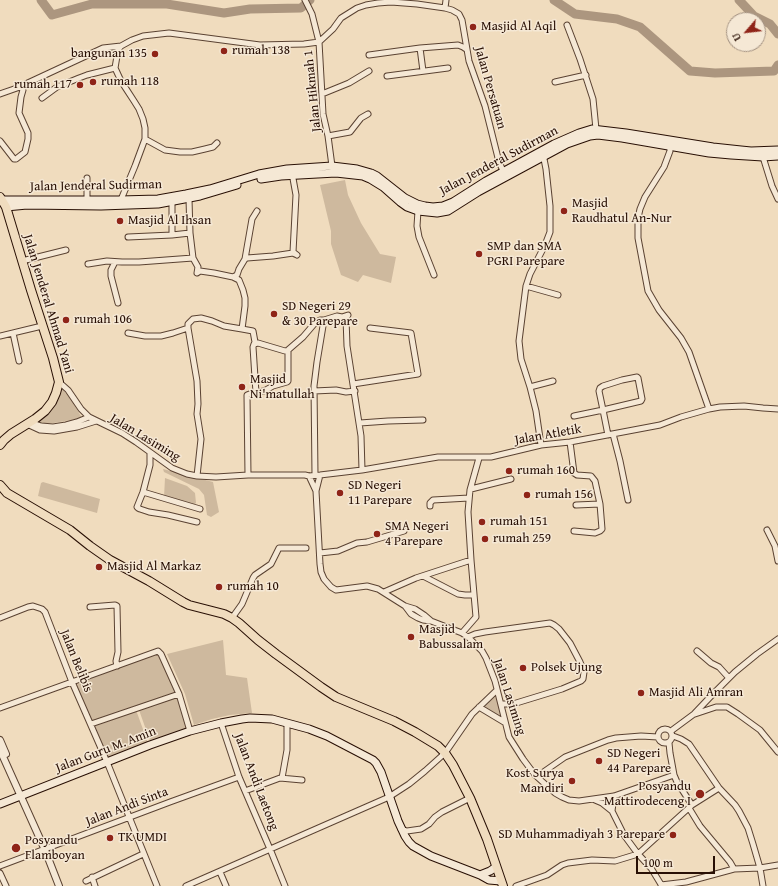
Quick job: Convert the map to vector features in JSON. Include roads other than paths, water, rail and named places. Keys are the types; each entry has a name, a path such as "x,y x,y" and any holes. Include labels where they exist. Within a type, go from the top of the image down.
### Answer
{"highway":[{"name":"Jalan Jenderal Ahmad Yani","path":"0,445 4,440 46,411 52,402 59,382 53,358 3,201"},
{"name":"Jalan Jenderal Ahmad Yani","path":"0,436 12,429 26,425"},
{"path":"0,485 7,493 48,518"},
{"path":"0,494 22,508 48,518 70,530 110,560 144,578 183,602 224,614 232,618 276,654 336,697 394,721 438,746 453,765 470,798 487,839 502,884"}],"main road":[{"name":"Jalan Jenderal Sudirman","path":"3,201 27,205 156,201 172,202 189,199 292,171 336,172 362,176 370,179 407,207 418,211 437,213 448,211 505,175 543,154 565,139 578,133 596,129 626,133 731,156 778,156"},
{"name":"Jalan Jenderal Sudirman","path":"543,154 580,139 598,135 670,146 702,149 751,151 778,150"},
{"name":"Jalan Jenderal Sudirman","path":"156,201 259,174 332,166 357,169 378,176 405,198 416,204 433,207 443,206 452,202 486,181 505,175"},
{"name":"Jalan Jenderal Sudirman","path":"3,201 87,200 120,203"},
{"name":"Jalan Guru M. Amin","path":"0,804 22,797 150,745 190,731 250,718 272,719 309,728 373,760 381,772 401,829 409,842 431,856 480,876 487,883 502,884"},
{"path":"480,876 490,872 496,867"}],"street":[{"name":"Jalan Hikmah 1","path":"305,0 312,14 319,42 323,114 332,166"},
{"path":"445,8 446,0"},
{"name":"Jalan Persatuan","path":"319,42 333,29 341,18 366,2 417,2 445,8 459,14 462,20 469,61 485,106 499,162 505,175"},
{"path":"567,26 586,75 593,99 596,129"},
{"path":"0,94 103,48 121,46 149,34 169,33 260,45 304,44 319,42"},
{"path":"369,55 420,48 458,45 466,50"},
{"path":"120,203 145,139 144,124 139,109 121,81 115,68 118,50 121,46"},
{"path":"420,48 423,71"},
{"path":"42,98 57,87 87,75 115,68"},
{"path":"387,76 448,68"},
{"path":"322,94 348,83 369,71"},
{"path":"555,82 586,75"},
{"path":"0,141 14,159 25,152 28,133 19,113 23,90 20,86"},
{"path":"328,136 350,132 361,118 368,114"},
{"path":"145,139 165,150 180,152 192,152 205,149 213,147 217,143"},
{"path":"670,146 670,151 664,167 645,197 640,209 638,218 638,238 648,291 659,310 681,338 689,352 709,409"},
{"path":"541,445 536,411 521,359 519,341 526,286 550,232 550,199 543,154"},
{"path":"763,157 772,186 778,199"},
{"path":"245,259 293,253 297,255 293,252 296,195 292,171"},
{"path":"87,178 87,200"},
{"path":"189,199 190,233 194,258 198,267 197,273 200,271 214,272 239,280 246,306 242,329"},
{"path":"172,202 172,235"},
{"path":"233,277 237,275 245,259 252,219 257,210"},
{"path":"418,211 417,226 419,237 434,275"},
{"path":"128,237 190,233"},
{"path":"22,261 66,250"},
{"path":"88,264 107,261 139,262 194,258"},
{"path":"115,262 110,270 110,276 118,303"},
{"path":"526,286 558,295"},
{"path":"197,476 201,439 197,414 197,381 188,324 198,318 203,318 229,328 253,332 255,340 258,343 285,351 303,337 315,322 337,316 348,316 346,318 347,346 360,423 362,470"},
{"path":"316,491 317,475 314,391 324,320"},
{"path":"0,336 42,326"},
{"path":"128,332 145,336 161,336 188,328"},
{"path":"354,384 418,374 411,333 370,328"},
{"path":"13,333 19,361"},
{"path":"256,393 252,347 254,344 258,343"},
{"path":"248,475 247,395 283,384 288,381 288,350"},
{"path":"574,416 603,410 641,401 642,398 639,379 637,377 622,380 601,387 599,391 603,410 620,461 628,500"},
{"path":"530,387 553,381"},
{"name":"Jalan Lasiming","path":"59,382 68,390 81,409 89,417 122,433 172,468 187,474 216,477 248,475 317,475"},
{"path":"314,391 355,391"},
{"name":"Jalan Atletik","path":"317,475 362,470 438,457 479,458 499,455 541,445 570,442 660,425 709,409 744,406 778,409"},
{"path":"26,425 53,427 66,425 89,417"},
{"path":"360,423 423,420"},
{"path":"26,425 40,430 54,431 77,427 96,421"},
{"path":"570,442 574,473 577,476 591,476 597,487 602,528 602,530 595,533 574,531"},
{"path":"150,453 150,465 143,492 137,507 140,510 197,522"},
{"path":"462,633 476,617 468,512 469,498 479,458"},
{"path":"308,476 316,491"},
{"path":"471,489 511,479"},
{"name":"Jalan Lasiming","path":"316,491 322,576 333,589 340,590 367,586 373,587 384,592 405,606 418,618 431,621 462,633 476,644 486,658 495,681 504,722 512,743 538,777 555,793 569,800 579,801 614,796 674,775"},
{"path":"143,492 200,509"},
{"path":"430,506 430,502 433,500 469,498"},
{"path":"576,505 600,504"},
{"path":"767,530 775,546 778,561"},
{"path":"320,553 338,551 357,543 367,542 404,531"},
{"path":"232,618 242,604 252,578 271,564 279,548 306,548"},
{"path":"384,592 422,576 471,560"},
{"path":"422,576 458,594 474,595"},
{"name":"Jalan Belibis","path":"0,618 33,606 42,609 45,612 72,682 107,762 128,818 157,886"},
{"path":"90,607 117,606 118,652 116,661 118,666"},
{"path":"468,637 485,632 550,623 559,629 570,643 580,662 584,672 584,678 581,681 562,689 513,704 501,704"},
{"path":"734,869 730,862 700,826 677,782 674,775 669,743 672,740 672,734 713,694 756,654 778,639"},
{"path":"697,651 711,663 719,667 730,678"},
{"path":"0,708 159,652 179,694 190,731"},
{"path":"186,886 389,797 409,784 445,753 472,714 497,690"},
{"path":"91,724 179,694"},
{"path":"479,707 504,722"},
{"path":"694,714 716,707 727,707 760,730 778,752"},
{"name":"Jalan Andi Laetong","path":"222,723 239,777 285,886"},
{"path":"282,778 287,750 287,723"},
{"path":"658,737 659,733 666,729 688,744 719,788 735,805 744,818 748,828 760,868 763,886"},
{"path":"538,777 542,772 565,757 608,740 640,736 658,737"},
{"path":"658,737 662,743 669,743"},
{"path":"0,740 59,886"},
{"path":"0,750 22,797"},
{"name":"Jalan Andi Sinta","path":"0,866 239,777"},
{"path":"245,791 276,779 282,778 302,780"},
{"path":"516,886 547,875 562,865 568,863 592,860 615,861 638,854 690,806 719,788"},
{"path":"612,811 614,796"},
{"path":"401,829 407,831 422,829 442,812 470,798"},
{"path":"594,799 612,811 624,835 651,868 662,886 686,882 734,869 760,868 778,865"},
{"path":"86,880 144,854"},
{"path":"220,872 226,886"},
{"path":"0,873 6,886"},
{"path":"92,877 95,886"},
{"path":"200,880 203,886"}],"waterway":[{"path":"41,0 52,15 92,4 167,4 224,13 250,9 301,8 310,0"},
{"path":"554,0 575,14 617,19 640,27 690,71 715,73 774,71 778,65"},
{"path":"739,0 754,16 770,24 778,34"}],"place":[{"name":"Masjid Al Aqil","path":"473,27"},
{"name":"rumah 138","path":"224,51"},
{"name":"bangunan 135","path":"155,54"},
{"name":"rumah 118","path":"93,82"},
{"name":"rumah 117","path":"80,85"},
{"name":"Masjid Raudhatul An-Nur","path":"564,211"},
{"name":"Masjid Al Ihsan","path":"120,221"},
{"name":"SMP dan SMA PGRI Parepare","path":"479,254"},
{"name":"SD Negeri 29 & 30 Parepare","path":"274,314"},
{"name":"rumah 106","path":"66,320"},
{"name":"Masjid Ni'matullah","path":"242,387"},
{"name":"rumah 160","path":"509,471"},
{"name":"SD Negeri 11 Parepare","path":"340,493"},
{"name":"rumah 156","path":"527,495"},
{"name":"rumah 151","path":"482,522"},
{"name":"SMA Negeri 4 Parepare","path":"377,534"},
{"name":"rumah 259","path":"485,539"},
{"name":"Masjid Al Markaz","path":"99,567"},
{"name":"rumah 10","path":"219,587"},
{"name":"Masjid Babussalam","path":"411,637"},
{"name":"Polsek Ujung","path":"523,668"},
{"name":"Masjid Ali Amran","path":"641,693"},
{"name":"SD Negeri 44 Parepare","path":"599,761"},
{"name":"Kost Surya Mandiri","path":"572,781"},
{"name":"Posyandu Mattirodeceng I","path":"700,794"},
{"name":"SD Muhammadiyah 3 Parepare","path":"673,835"},
{"name":"TK UMDI","path":"110,838"},
{"name":"Posyandu Flamboyan","path":"16,848"}]}
